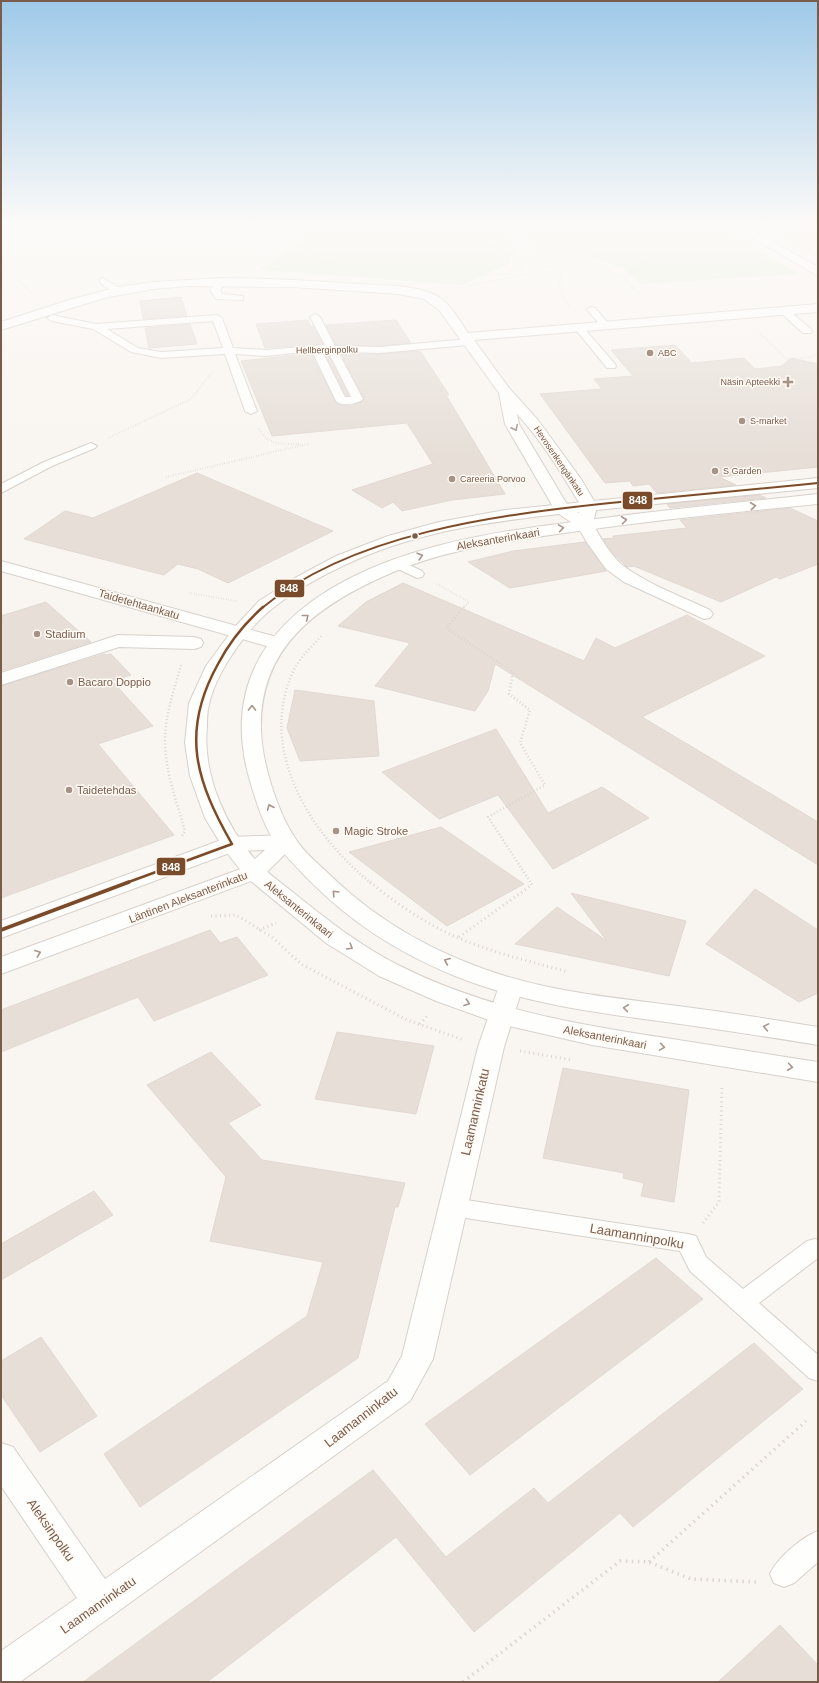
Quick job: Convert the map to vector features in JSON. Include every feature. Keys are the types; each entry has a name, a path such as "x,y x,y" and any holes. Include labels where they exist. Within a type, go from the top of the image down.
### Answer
{"street":[{"name":"Hevosenkengänkatu","path":"1,326 79,303"},
{"name":"Hevosenkengänkatu","path":"438,303 504,391 533,423 573,479 589,506 585,524 562,509 538,470 512,424 504,391"},
{"path":"466,339 818,308"},
{"name":"Aleksanterinkaari","path":"818,483 505,515 445,526 394,540 350,557 301,582 265,605 240,632 215,666 199,704 195,743 200,776 216,818 232,844 254,872 334,937 388,970 445,995 500,1015 592,1036 818,1072"},
{"name":"Aleksanterinkaari","path":"818,499 585,524 468,542 412,558 371,576 338,594 306,616 277,643 263,668 252,701 252,747 256,767 266,796 286,842 341,899 375,926 412,947 511,986 573,1001 754,1025 818,1036"},
{"path":"585,524 594,540 612,565 630,578 704,614"},
{"name":"Taidetehtaankatu","path":"1,566 277,643"},
{"path":"1,679 118,641 194,642"},
{"path":"1,930 232,844 286,842"},
{"name":"Läntinen Aleksanterinkatu","path":"1,966 254,872 286,842"},
{"name":"Laamanninkatu","path":"14,1673 101,1603 373,1411 398,1391 417,1359 491,1046 500,1015 511,986"},
{"name":"Aleksinpolku","path":"1,1458 101,1603"}],"lane":[{"path":"592,310 605,326"},
{"path":"784,311 807,330"},
{"path":"315,317 358,399 341,401 315,348"},
{"path":"52,318 96,327 217,318 252,411"},
{"name":"Hellberginpolku","path":"96,327 136,350 161,355 230,351 266,353 315,348 380,350 466,339"},
{"path":"579,328 611,366"},
{"path":"1,489 48,464 92,446"},
{"path":"399,564 417,574"},
{"name":"Laamanninpolku","path":"453,1207 688,1243 698,1264 818,1370"},
{"path":"742,1303 815,1248"},
{"path":"784,1574 818,1544"}],"path":[{"path":"567,303 574,312"},
{"path":"92,446 191,399 230,351"},
{"path":"787,359 812,357 818,354"},
{"path":"166,477 308,444 283,444 264,438 252,411"},
{"path":"417,574 469,602 446,628 513,672 508,694 530,710 520,743 545,785 488,817 532,885 459,937"},
{"path":"322,635 293,670 282,713 280,738 295,783 309,813 332,846 393,900 432,926 483,947 574,974"},
{"path":"688,1243 719,1202 722,1085"},
{"path":"649,1562 806,1421"},
{"path":"463,1682 620,1561 649,1562 691,1579 764,1583 784,1574"}],"building":[{"path":"140,303 183,303 187,316 143,319"},
{"path":"308,320 323,344 265,348 256,324"},
{"path":"396,320 411,343 380,346 336,345 326,325"},
{"path":"190,324 197,344 149,348 145,328"},
{"path":"675,345 692,363 744,358 755,369 782,366 791,358 818,364 818,467 719,477 736,485 657,493 649,484 633,486 630,481 605,483 540,394 602,389 594,379 633,376 611,350"},
{"path":"416,351 421,352 449,395 446,395 505,494 452,500 402,511 393,502 382,508 352,490 433,464 407,423 272,436 241,361 311,353 335,402 341,405 350,406 361,402 364,398 341,354 380,354"},
{"path":"324,352 327,352 349,396 346,396"},
{"path":"197,473 333,531 228,583 198,569 178,564 164,575 24,539 65,511 93,518"},
{"path":"760,495 766,498 670,508 667,504"},
{"path":"790,508 818,521 818,564 780,579 776,577 721,602 634,566 627,567 615,555 603,539 614,538 613,536 687,528 680,520"},
{"path":"585,542 606,571 510,588 468,562 513,551"},
{"path":"403,583 584,661 596,638 615,648 687,615 765,656 642,717 818,822 818,865 495,664 488,691 475,711 375,686 410,643 338,626 366,602"},
{"path":"46,602 91,642 1,671 1,616"},
{"name":"Taidetehdas","path":"104,654 111,654 131,675 112,681 153,726 98,744 174,835 1,898 1,686"},
{"path":"295,690 374,701 379,756 300,761 287,728"},
{"path":"496,729 548,813 602,787 649,818 553,869 498,795 439,819 382,772"},
{"path":"441,827 524,884 447,926 349,852"},
{"path":"755,889 818,930 818,993 799,1002 706,944"},
{"path":"571,893 686,921 669,976 515,944 557,907 607,941"},
{"path":"210,930 220,943 237,937 268,975 154,1021 138,997 1,1052 1,1010"},
{"path":"337,1032 434,1046 416,1114 315,1099"},
{"path":"211,1052 261,1105 228,1123 262,1160 405,1183 398,1207 395,1207 358,1358 140,1507 104,1454 307,1316 323,1262 210,1241 226,1177 147,1085"},
{"path":"563,1068 689,1090 674,1202 641,1196 644,1183 623,1178 624,1173 543,1158"},
{"path":"94,1191 113,1215 1,1280 1,1244"},
{"path":"656,1258 703,1299 470,1475 425,1424"},
{"path":"41,1337 97,1416 40,1452 1,1395 1,1361"},
{"path":"754,1343 803,1389 633,1527 620,1513 474,1632 396,1537 207,1682 83,1682 373,1470 446,1557 534,1488 548,1503"},
{"path":"780,1625 818,1665 818,1682 718,1682"}],"transit line":[{"name":"848","path":"1,930 232,844 208,798 200,775 196,752 196,729 199,706 208,682 221,658 255,614 282,593 306,579 355,556 389,543 424,533 495,518 531,512 603,504 818,483"}],"place":[{"name":"ABC","path":"650,353"},
{"name":"Näsin Apteekki","path":"788,382"},
{"name":"S-market","path":"742,421"},
{"name":"S Garden","path":"715,471"},
{"name":"Careeria Porvoo","path":"452,479"},
{"name":"Stadium","path":"37,634"},
{"name":"Bacaro Doppio","path":"70,682"},
{"name":"Taidetehdas","path":"69,790"},
{"name":"Magic Stroke","path":"336,831"}]}
